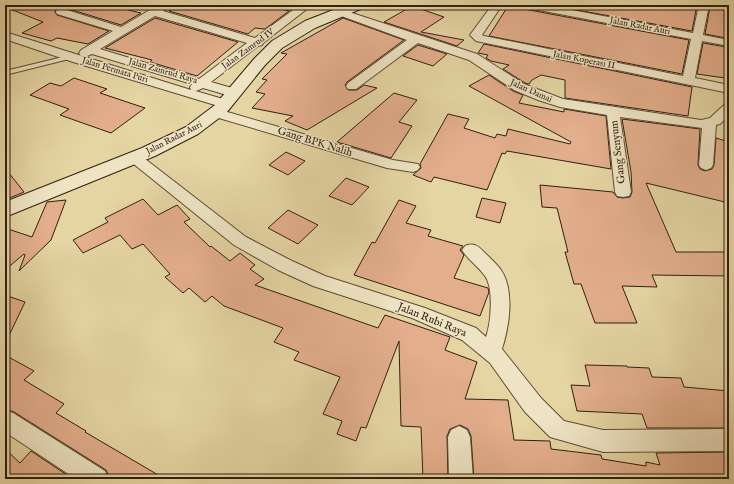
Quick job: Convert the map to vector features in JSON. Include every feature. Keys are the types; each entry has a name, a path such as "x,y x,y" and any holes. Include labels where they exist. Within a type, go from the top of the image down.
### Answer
{"main road":[{"name":"Jalan Radar Auri","path":"5,210 135,158 187,134 202,124 225,103 261,61 277,45 304,28 358,5"}],"street":[{"path":"63,5 61,12 124,31"},
{"path":"80,55 124,31 166,5"},
{"path":"282,5 304,7"},
{"name":"Jalan Koperasi II","path":"497,5 476,35 480,39 729,89"},
{"name":"Jalan Radar Auri","path":"528,5 564,8 698,38 729,43"},
{"path":"688,81 704,5"},
{"path":"720,5 729,7"},
{"name":"Jalan Zamrud IV","path":"189,93 258,43 304,7"},
{"path":"154,12 258,43"},
{"name":"Jalan Damai","path":"340,12 416,39 473,57 514,84 560,103 613,112 709,124"},
{"name":"Jalan Permata Puri","path":"5,34 80,55 189,93 225,103"},
{"path":"352,86 416,39"},
{"name":"Jalan Zamrud Raya","path":"80,55 202,83 225,103"},
{"name":"Gang BPK Nalih","path":"225,103 392,165 413,167"},
{"path":"706,165 709,124 715,121 729,108"},
{"name":"Gang Senyum","path":"613,112 623,192"},
{"name":"Jalan Rubi Raya","path":"135,158 240,241 284,265 319,281 418,313 469,334 491,351 533,405 558,430 603,441 729,440"},
{"path":"471,250 494,274 499,292 500,314 498,331 491,351"},
{"path":"5,420 97,479"},
{"path":"459,437 461,479"}],"lane":[{"path":"5,73 80,55"}],"building":[{"path":"5,5 56,5 55,12 57,15 109,31 88,44 57,38 51,41 22,33 43,22 5,7"},
{"path":"69,5 107,5 141,13 121,25 69,9"},
{"path":"179,5 276,5 278,8 289,11 265,29 255,28 248,34 169,11"},
{"path":"579,5 697,5 692,31 577,10"},
{"path":"412,6 444,17 421,32 464,40 457,46 384,22"},
{"path":"508,6 689,40 682,74 489,36"},
{"path":"710,7 729,11 729,36 726,35 726,38 705,34"},
{"path":"155,18 238,42 197,76 150,62 152,60 105,48"},
{"path":"343,18 404,40 345,85 348,90 357,90 364,85 377,88 307,130 285,121 293,116 252,108 265,94 256,92 267,80 262,79 287,54 281,53"},
{"path":"703,43 726,47 725,78 697,74"},
{"path":"484,44 692,87 688,116 565,98 565,80 541,75 532,80 529,84 525,83 503,69 509,65 491,61 486,58 488,55 478,53"},
{"path":"418,45 447,54 433,66 403,56"},
{"path":"489,75 513,91 523,95 519,103 564,112 564,109 606,116 611,169 507,151 505,154 502,153 487,190 434,177 431,182 413,175 421,168 420,164 448,114 469,119 464,128 495,138 497,134 506,136 508,129 570,144 571,142 469,86"},
{"path":"74,78 107,89 100,93 145,108 111,133 60,115 69,109 30,95 50,83 61,86"},
{"path":"394,93 417,100 399,122 412,126 391,158 337,142"},
{"path":"622,119 700,129 698,165 700,169 705,171 712,169 714,165 716,138 729,142 729,203 646,183 676,252 729,252 729,276 652,275 657,287 622,286 637,323 595,323 581,284 574,284 565,252 568,252 557,208 542,207 540,185 613,192 617,197 630,197 632,192 631,172"},
{"path":"286,152 305,161 288,175 269,165"},
{"path":"5,168 24,192 5,200"},
{"path":"346,178 369,187 352,205 329,196"},
{"path":"482,198 506,203 500,223 476,217"},
{"path":"143,199 158,215 177,205 190,219 184,222 210,247 211,246 230,261 240,253 255,265 250,269 264,279 255,285 378,328 385,315 450,337 445,350 477,362 465,399 508,400 514,440 550,441 551,449 601,455 602,459 646,466 646,462 660,465 656,453 729,452 729,479 474,479 471,436 468,429 460,425 450,429 447,436 448,479 423,479 421,427 401,426 399,341 366,428 361,427 356,441 337,434 342,421 323,414 340,377 294,360 299,352 274,342 283,328 224,306 212,296 205,302 189,288 183,293 165,277 170,274 143,244 132,249 120,235 83,253 73,240 108,222 105,218"},
{"path":"66,200 51,240 19,271 25,255 24,254 5,270 5,228 32,237 47,202"},
{"path":"399,200 416,206 406,223 431,230 428,236 463,246 460,250 464,255 454,278 488,288 489,292 480,316 354,275 372,242 375,243"},
{"path":"288,210 318,225 298,244 268,228"},
{"path":"5,295 25,302 5,344"},
{"path":"5,355 34,371 24,380 64,404 56,413 86,431 85,432 165,479 110,479 106,470 14,412 5,409"},
{"path":"585,365 649,368 652,377 681,378 684,387 729,391 729,428 647,428 642,414 577,411 571,385 590,386"},
{"path":"5,449 20,463 31,451 73,479 5,479"}]}
